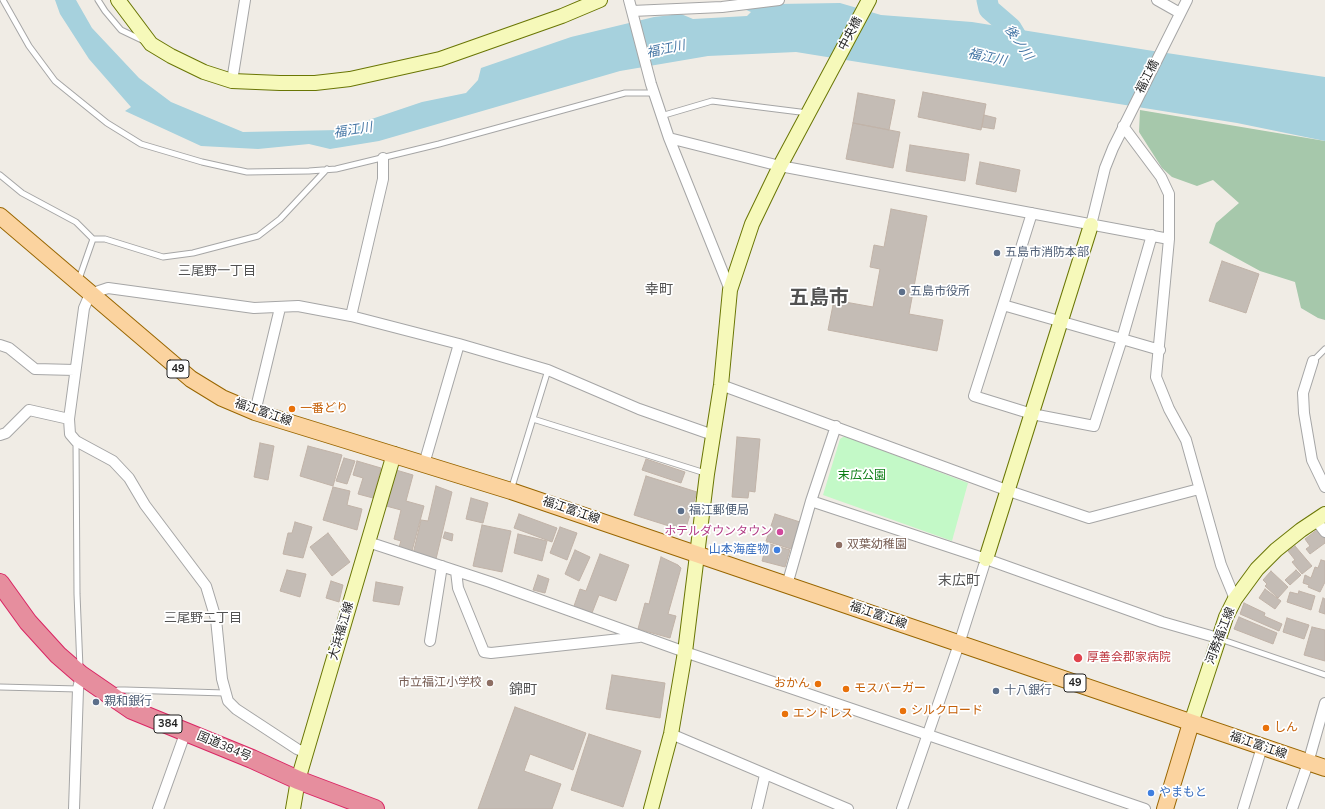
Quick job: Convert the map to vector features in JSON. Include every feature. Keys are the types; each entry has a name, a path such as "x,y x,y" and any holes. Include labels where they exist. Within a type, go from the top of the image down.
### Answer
{"highway":[{"name":"国道384号","path":"0,583 36,632 79,682 112,696 132,710 186,731 298,780 375,809"}],"main road":[{"name":"福江富江線","path":"0,216 191,380 222,398 255,412 510,491 1325,768"},
{"path":"1165,809 1191,723"}],"street":[{"path":"118,0 151,44 204,72 232,81 315,83 350,79 392,71 440,59 562,16 600,0"},
{"path":"232,81 245,0"},
{"path":"629,0 668,138 730,290"},
{"path":"632,11 722,7 779,0"},
{"name":"中央橋","path":"651,809 671,734 685,652 707,474 721,385 730,290 752,224 780,166 869,0"},
{"path":"1157,0 1180,13"},
{"name":"福江橋","path":"1091,225 1105,168 1130,112 1187,0"},
{"path":"1124,126 1161,177 1169,194 1169,239 1160,350 1156,377 1169,409 1186,440 1221,565 1235,599"},
{"path":"668,138 780,166 1169,239"},
{"path":"351,316 383,179 383,158"},
{"path":"1032,213 974,396 1032,414 1094,426 1122,339 1152,236"},
{"path":"902,809 959,644 1009,490 1091,225"},
{"path":"306,753 296,749 236,709 228,701 225,693 216,619 206,586 145,505 129,478 113,461 76,441 70,434 69,419 84,308 84,289 108,288 254,308 298,306 351,316 459,344 548,370 639,409 713,435"},
{"path":"1003,306 1160,350"},
{"path":"255,412 280,308"},
{"path":"424,464 459,344"},
{"path":"0,345 9,348 35,369 75,370"},
{"path":"1313,361 1304,392 1304,413 1312,460 1325,487"},
{"path":"721,385 1089,518 1199,489"},
{"path":"0,435 6,433 29,410 69,419"},
{"path":"787,585 811,501 836,426"},
{"name":"大浜福江線","path":"293,809 298,780 394,454"},
{"path":"811,501 986,559 1162,622 1218,638"},
{"path":"1320,517 1325,532"},
{"name":"河務福江線","path":"1191,723 1218,638 1235,599 1257,568 1276,550 1320,517"},
{"path":"368,542 442,566 928,736 1146,809"},
{"path":"430,641 442,566"},
{"path":"456,571 458,588 484,652 491,653 643,637"},
{"path":"74,809 79,682"},
{"path":"1292,809 1308,763 1325,703"},
{"path":"158,809 186,731"},
{"path":"671,734 848,809"},
{"path":"1243,809 1262,747"},
{"path":"757,809 765,775"}],"lane":[{"path":"3,0 29,46 55,81 107,123 141,144 202,162 247,172 327,170 383,158 618,94 653,88"},
{"path":"98,0 121,30 151,44"},
{"path":"661,116 712,101 809,113"},
{"path":"0,175 22,193 76,222 93,238 105,239 163,257 193,253 258,236 280,219 327,170"},
{"path":"84,289 93,238"},
{"path":"1313,361 1325,349"},
{"path":"510,491 548,370"},
{"path":"533,419 707,474"},
{"path":"0,687 79,682 76,441"},
{"path":"1218,638 1325,675"},
{"path":"112,696 118,690 225,693"}],"green space":[{"path":"1140,110 1325,141 1325,320 1318,318 1301,308 1295,282 1260,271 1209,243 1216,223 1239,203 1213,180 1197,186 1172,177 1162,168 1139,132"},
{"name":"末広公園","path":"847,437 968,483 952,541 823,495 840,439"}],"water":[{"name":"福江川","path":"55,0 76,0 92,28 139,78 171,102 243,132 339,130 422,102 466,93 478,80 481,68 571,37 654,17 681,14 693,19 747,16 751,12 744,9 777,4 840,3 881,15 972,22 1325,77 1325,141 1237,123 796,52 708,56 620,71 379,141 330,149 309,144 258,149 201,146 125,111 131,107 89,59 60,14"}],"building":[{"path":"923,92 986,104 981,130 918,117"},
{"path":"858,93 895,100 889,130 853,123"},
{"path":"984,115 996,118 994,129 982,127"},
{"path":"853,123 900,132 893,168 846,159"},
{"path":"910,145 969,154 965,181 906,171"},
{"path":"980,162 1020,170 1016,192 976,184"},
{"path":"891,209 927,216 909,314 943,320 937,351 828,330 834,300 873,307 880,269 870,267 874,245 884,247"},
{"path":"1222,261 1259,274 1246,313 1209,301"},
{"path":"737,437 760,439 755,492 749,491 748,498 732,497"},
{"path":"260,443 274,446 268,480 254,477"},
{"path":"308,446 342,455 333,486 300,476"},
{"path":"344,458 355,461 347,484 336,481"},
{"path":"646,459 685,472 681,483 642,470"},
{"path":"357,461 381,468 373,498 358,494 363,478 353,475"},
{"path":"396,470 413,475 406,501 424,506 412,551 399,547 401,541 394,539 401,510 386,506"},
{"path":"646,476 697,492 685,531 634,515"},
{"path":"436,486 452,492 436,559 413,554 421,520 428,521"},
{"path":"333,487 350,491 347,505 362,509 357,530 323,520"},
{"path":"471,498 488,503 483,523 466,519"},
{"path":"519,514 557,528 552,542 514,528"},
{"path":"775,514 800,522 791,549 766,541"},
{"path":"295,522 312,527 303,558 283,554 288,533 292,533"},
{"path":"482,525 511,531 502,572 473,566"},
{"path":"560,527 577,533 567,560 550,553"},
{"path":"1318,529 1325,539 1325,543 1310,554 1306,549 1310,546 1305,539"},
{"path":"445,532 453,534 452,541 443,538"},
{"path":"328,533 350,562 332,576 310,547"},
{"path":"518,534 547,541 542,561 514,553"},
{"path":"767,543 790,550 785,567 762,561"},
{"path":"1295,546 1312,566 1302,574 1292,562 1295,560 1288,551"},
{"path":"575,550 590,557 579,581 565,574"},
{"path":"600,554 629,565 616,601 599,595 592,613 574,606 580,589 586,591"},
{"path":"661,557 681,568 668,614 676,616 670,638 638,629 645,603 649,604"},
{"path":"1321,560 1325,561 1325,582 1320,592 1303,583 1305,575 1311,578 1315,567 1318,568"},
{"path":"287,570 306,574 300,597 280,591"},
{"path":"1296,570 1301,575 1290,585 1285,580"},
{"path":"1271,571 1288,587 1278,598 1265,586 1267,584 1263,580"},
{"path":"538,575 549,579 545,593 533,590"},
{"path":"331,581 343,585 339,602 326,598"},
{"path":"376,582 403,587 399,605 373,601"},
{"path":"1265,589 1281,601 1275,609 1259,598"},
{"path":"1299,591 1315,596 1311,610 1287,602 1290,592 1298,594"},
{"path":"1323,598 1325,599 1325,614 1319,612"},
{"path":"1244,603 1265,613 1264,616 1282,624 1279,631 1240,614"},
{"path":"1239,617 1277,633 1273,644 1234,629"},
{"path":"1287,618 1309,625 1304,639 1283,632"},
{"path":"1312,627 1325,630 1325,661 1304,655"},
{"path":"612,675 665,683 660,718 606,709"},
{"path":"515,707 586,733 573,770 530,754 524,771 561,784 552,809 478,809"},
{"path":"589,734 641,751 623,807 571,790"}],"waterway":[{"name":"後ノ川","path":"987,0 989,9 1011,28 1026,53"}],"place":[{"name":"五島市消防本部","path":"997,253"},
{"name":"五島市役所","path":"902,292"},
{"name":"一番どり","path":"292,409"},
{"name":"福江郵便局","path":"681,511"},
{"name":"ホテルダウンタウン","path":"780,532"},
{"name":"双葉幼稚園","path":"839,545"},
{"name":"山本海産物","path":"777,550"},
{"name":"厚善会郡家病院","path":"1078,658"},
{"name":"市立福江小学校","path":"490,683"},
{"name":"おかん","path":"818,684"},
{"name":"モスバーガー","path":"846,689"},
{"name":"十八銀行","path":"996,691"},
{"name":"親和銀行","path":"96,702"},
{"name":"シルクロード","path":"903,711"},
{"name":"エンドレス","path":"785,714"},
{"name":"しん","path":"1266,728"},
{"name":"やまもと","path":"1151,793"}],"district":[{"name":"三尾野一丁目","path":"217,272"},
{"name":"幸町","path":"659,291"},
{"name":"五島市","path":"819,299"},
{"name":"末広町","path":"959,582"},
{"name":"三尾野二丁目","path":"203,619"},
{"name":"錦町","path":"523,691"}]}
